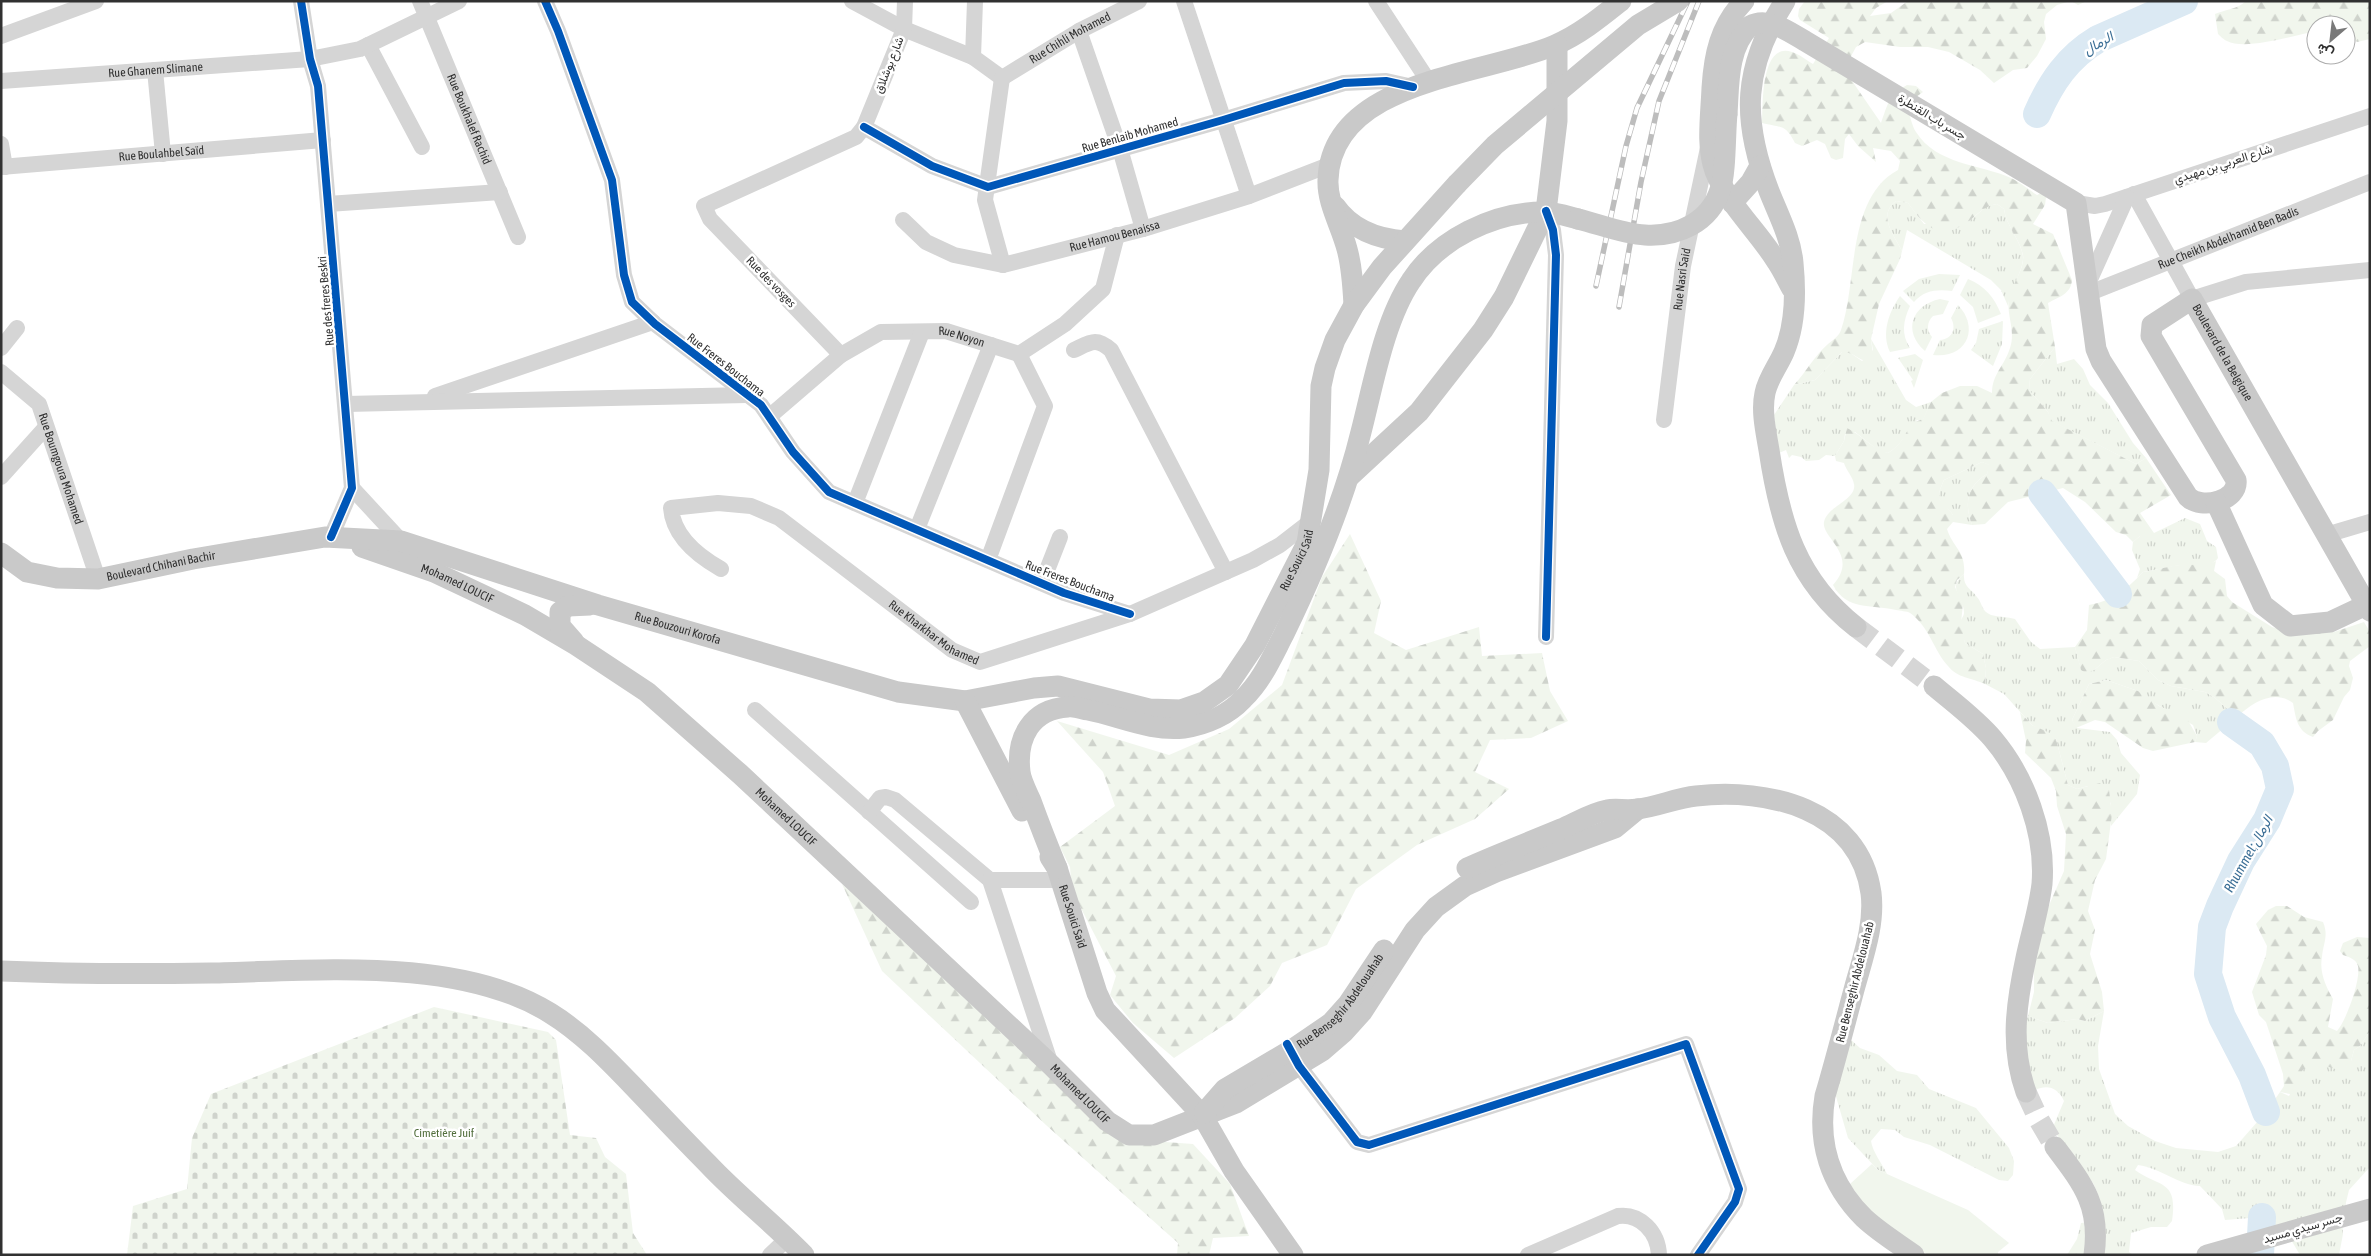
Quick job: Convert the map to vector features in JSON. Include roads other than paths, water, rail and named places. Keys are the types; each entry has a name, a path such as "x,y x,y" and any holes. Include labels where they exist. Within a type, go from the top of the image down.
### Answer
{"main road":[{"path":"1354,305 1347,250 1329,198 1329,165 1341,135 1352,122 1364,112 1421,85 1454,74 1526,56 1557,45 1621,1"},
{"name":"Rue Souici Saïd","path":"1034,688 1058,686 1149,709 1181,710 1204,702 1228,685 1256,645 1307,544 1319,470 1321,386 1335,340 1354,305 1405,241 1495,146 1638,25 1678,1"},
{"path":"1744,1 1734,11 1722,32 1714,60 1710,140 1715,170 1732,203 1777,261 1795,301"},
{"path":"1785,1 1771,24 1752,71 1750,90 1751,129 1760,166 1791,250 1795,301 1790,335 1765,392 1764,415 1771,465 1788,537 1823,597 1856,627"},
{"path":"1059,874 1020,774 1020,747 1029,725 1042,714 1068,706 1152,726 1183,728 1215,720 1242,700 1263,677 1296,608 1349,476 1380,357 1399,302 1411,280 1426,261 1468,231 1506,217 1546,212 1644,236 1667,234 1689,228 1711,211 1721,189 1730,72 1735,51 1750,26 1762,22 1771,24"},
{"name":"جسر باب القنطرة","path":"1771,24 1805,40 2068,198"},
{"path":"1349,476 1419,412 1454,370 1504,297 1546,212 1556,121 1557,45"},
{"path":"1732,203 1751,182 1760,166"},
{"path":"1329,198 1349,221 1361,230 1390,240 1405,241"},
{"path":"2068,198 2087,290 2096,350 2101,361 2188,498 2198,504 2216,502"},
{"name":"Boulevard de la Belgique","path":"2192,299 2368,609 2330,622 2290,626 2263,605 2216,502 2235,490 2236,480 2151,336 2150,329 2158,321 2192,299"},
{"path":"1319,470 1349,476"},
{"name":"Boulevard Chihani Bachir","path":"1,553 27,572 57,578 98,579 193,559 328,537"},
{"name":"Rue Bouzouri Korofa","path":"328,537 400,541 598,605 898,692 965,701 1034,688"},
{"name":"Mohamed LOUCIF","path":"328,537 376,550 434,572 525,615 576,644 647,692 740,774 1051,1065 1107,1121 1129,1135 1154,1135 1202,1115"},
{"path":"576,644 560,626 560,612 568,606 598,605"},
{"path":"1934,686 1980,725 2002,752 2020,782 2036,826 2041,852 2042,884 2019,989 2015,1021 2017,1063 2026,1092"},
{"name":"Rue Souici Saïd","path":"965,701 1019,805 1059,874 1097,993 1105,1010 1202,1115 1234,1171 1293,1255"},
{"name":"Rue Benseghir Abdelouahab","path":"1202,1115 1236,1103 1293,1053 1344,1032 1362,1012 1425,916 1448,896 1481,877 1615,828 1638,810 1695,796 1725,794 1772,798 1814,812 1840,833 1860,859 1871,895 1870,924 1825,1096 1822,1124 1824,1149 1838,1182 1864,1218 1914,1255"},
{"path":"1,971 79,974 333,971 426,973 468,980 516,996 549,1012 574,1029 608,1061 716,1172 804,1255"},
{"path":"2055,1147 2087,1193 2096,1222 2094,1255"},
{"name":"جسر سيدي مسيد","path":"2207,1255 2362,1211"}],"street":[{"path":"1,36 96,1"},
{"name":"Rue des freres Beskri","path":"301,1 310,59 318,86 352,488 328,537"},
{"name":"Rue Boukhalef Rachid","path":"420,1 428,16 518,237"},
{"path":"310,59 368,45 460,1"},
{"name":"Rue Freres Bouchama","path":"545,1 558,30 612,180 624,275 632,302 653,322 761,405 793,452 828,492 1042,583 1106,608 1130,614"},
{"path":"852,1 904,29 973,57 1002,78 985,200 1004,265"},
{"name":"شارع بوشلاق","path":"864,126 904,29 905,1"},
{"path":"973,57 975,1"},
{"name":"Rue Chihli Mohamed","path":"1002,78 1079,31 1139,1"},
{"path":"1184,1 1249,196"},
{"path":"1376,1 1421,85"},
{"path":"1079,31 1120,149 1143,229"},
{"path":"368,45 422,147"},
{"name":"Rue Ghanem Slimane","path":"1,81 310,59"},
{"path":"154,70 163,154"},
{"name":"Rue Benlaib Mohamed","path":"988,187 1223,120 1344,83 1386,81 1421,85"},
{"name":"شارع العربي بن مهيدي","path":"2068,198 2095,206 2370,116"},
{"path":"864,126 932,166 988,187"},
{"name":"Rue des vosges","path":"842,355 710,219 704,206 856,138 864,126"},
{"name":"Rue Boulahbel Saïd","path":"3,167 323,140"},
{"name":"Rue Nasri Said","path":"1664,420 1683,266 1710,140"},
{"path":"1,144 3,167"},
{"name":"Rue Hamou Benaissa","path":"903,220 926,242 954,256 1004,265 1143,229 1249,196 1329,165"},
{"name":"Rue Cheikh Abdelhamid Ben Badis","path":"2087,290 2171,261 2370,182"},
{"path":"328,204 500,192"},
{"path":"2130,195 2192,299 2246,282 2370,270"},
{"path":"2087,290 2130,195"},
{"path":"1546,212 1553,230 1556,255 1546,637"},
{"path":"988,560 1045,406 1019,354 1065,324 1102,289 1117,236"},
{"path":"419,402 653,322"},
{"path":"1,348 17,328"},
{"name":"Rue Noyon","path":"770,416 842,355 881,332 946,332 1019,354"},
{"path":"855,502 922,332"},
{"path":"1074,350 1092,342 1102,342 1111,350 1226,572"},
{"path":"917,529 992,345"},
{"name":"Rue Boumgoura Mohamed","path":"1,372 39,404 98,579"},
{"path":"346,404 748,395"},
{"path":"1,477 46,427"},
{"path":"352,488 400,541"},
{"name":"Rue Kharkhar Mohamed","path":"721,569 690,547 672,520 671,508 718,503 751,506 780,518 952,650 980,662 1130,614 1226,572 1280,545 1311,521"},
{"path":"2326,535 2370,522"},
{"path":"1042,583 1060,538"},
{"path":"755,710 971,902"},
{"path":"869,812 880,798 886,797 895,800 990,880 1051,1065"},
{"path":"990,880 1059,874"},
{"path":"1293,1053 1357,1142 1369,1145 1686,1044 1739,1189 1735,1202 1698,1255"},
{"path":"1528,1255 1618,1216 1629,1215 1640,1220 1653,1233 1659,1255"},
{"path":"770,1255 788,1238"}],"waterway":[{"name":"الرمال","path":"2037,114 2048,91 2062,71 2087,46 2098,39 2184,1"},
{"path":"2042,493 2118,594"},
{"name":"Rhummel;الرمال","path":"2231,722 2262,744 2275,766 2280,789 2267,820 2241,861 2220,906 2212,927 2208,974 2222,1017 2252,1075 2266,1112"},
{"name":"الرمال","path":"2260,1255 2262,1217"}],"tunnel":[{"path":"1856,627 1934,686"},
{"path":"2026,1092 2039,1120 2055,1147"}],"railway":[{"path":"1596,286 1626,146 1637,108 1688,1"},
{"path":"1619,307 1641,182 1659,101 1699,1"}],"park label":[{"name":"Cimetière Juif","path":"444,1133"}]}
